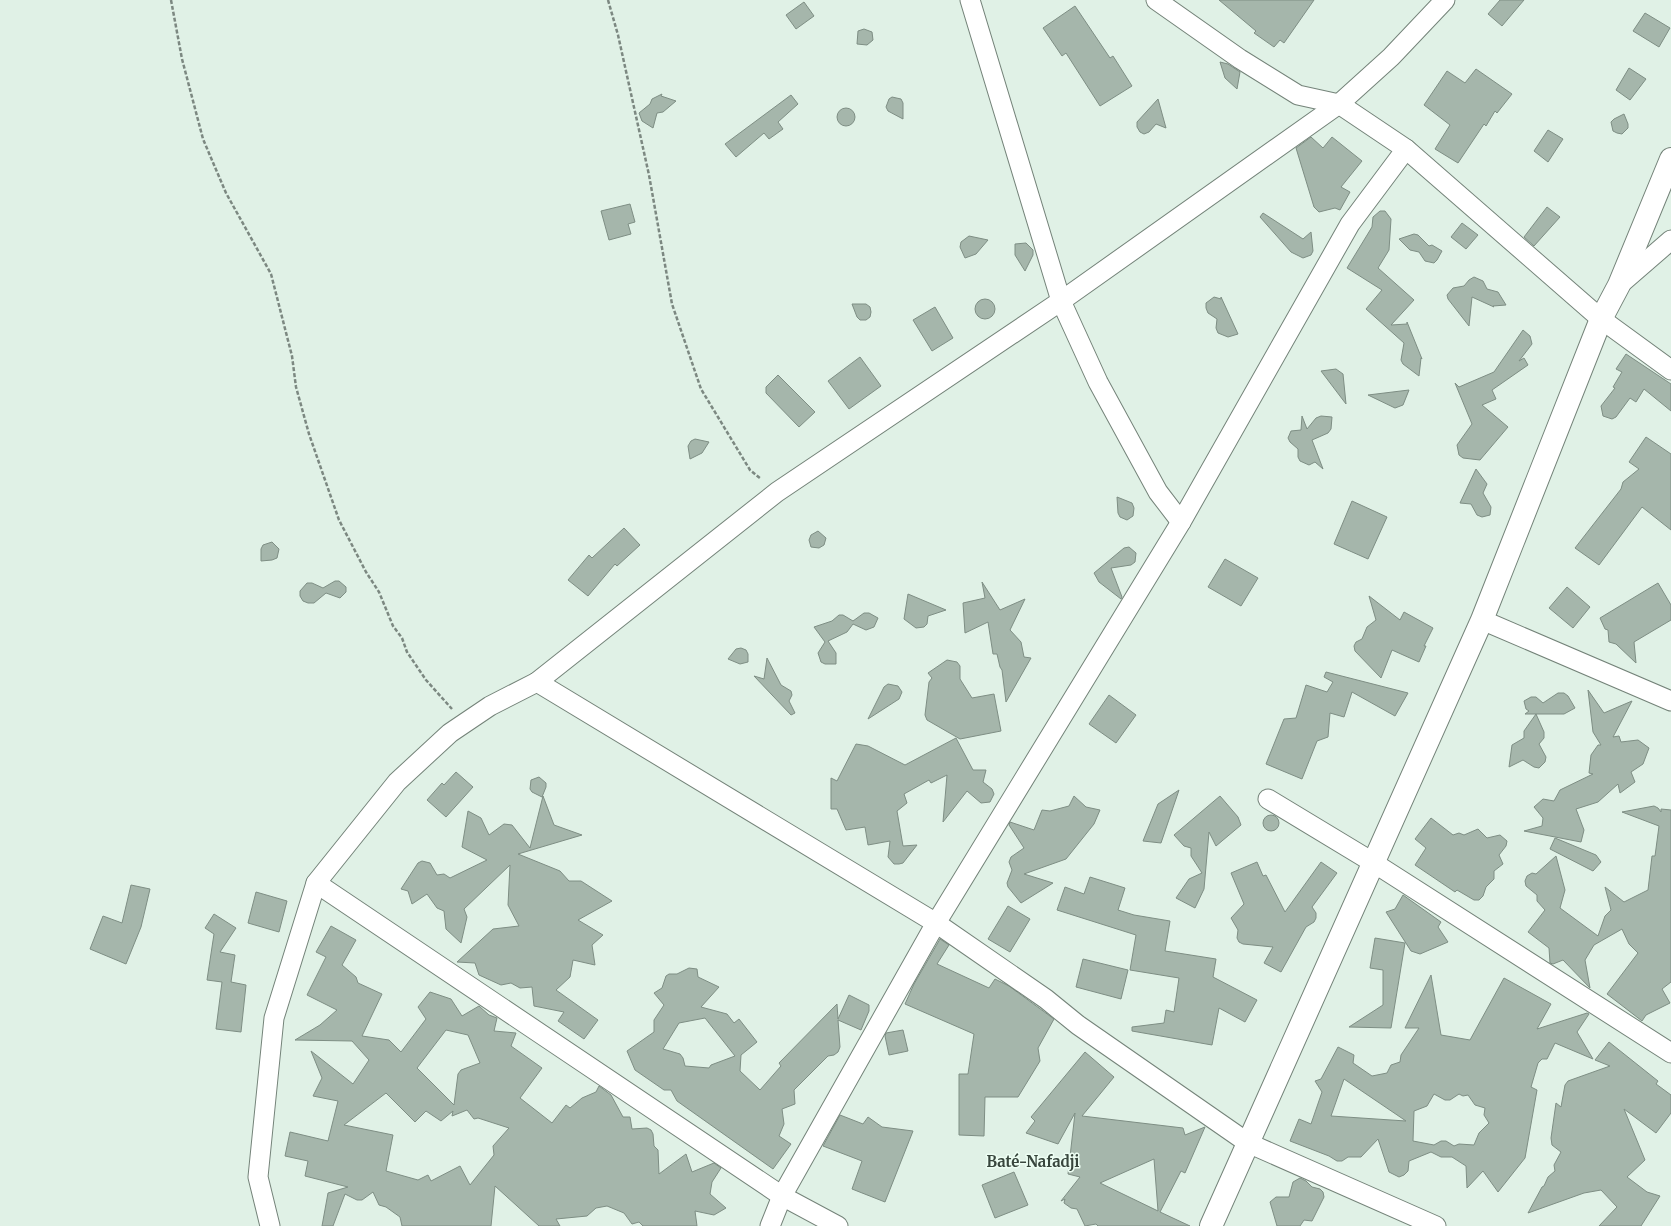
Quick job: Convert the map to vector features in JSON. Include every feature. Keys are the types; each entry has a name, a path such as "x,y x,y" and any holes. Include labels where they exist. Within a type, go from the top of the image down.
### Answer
{"highway":[{"path":"1211,1226 1482,620 1601,319 1619,285 1671,159"}],"street":[{"path":"970,0 1061,301 1098,382 1158,492 1181,522"},
{"path":"1156,0 1240,59 1298,95 1339,104 1406,149 1601,319 1671,370"},
{"path":"270,1226 258,1177 274,1018 316,882 397,782 426,754 463,724 490,706 537,682 777,492 1061,301 1339,104 1391,57 1445,0"},
{"path":"770,1226 782,1196 936,923 1181,522 1350,224 1406,149"},
{"path":"1619,285 1671,240"},
{"path":"1482,620 1671,701"},
{"path":"537,682 936,923 1046,999 1078,1025 1248,1143 1436,1226"},
{"path":"1268,799 1374,863 1671,1053"},
{"path":"316,882 782,1196 838,1226"}],"path":[{"path":"171,0 182,59 203,139 226,193 271,274 292,356 296,386 309,434 339,520 366,572 379,592 394,626 402,638 407,652 426,680 463,724"},
{"path":"608,0 618,35 649,175 672,304 701,389 750,470 777,492"}],"building":[{"path":"1219,0 1314,0 1284,43 1280,40 1274,47 1254,33 1256,31"},
{"path":"1500,0 1524,0 1502,26 1488,14"},
{"path":"804,2 814,16 796,29 786,15"},
{"path":"1075,6 1110,58 1113,56 1132,86 1100,106 1066,53 1062,56 1043,28"},
{"path":"1645,13 1670,28 1659,47 1633,31"},
{"path":"864,29 872,32 873,40 867,45 857,44 858,31"},
{"path":"1220,62 1228,64 1240,72 1237,89 1225,78"},
{"path":"1629,68 1646,79 1630,100 1616,90"},
{"path":"1476,69 1512,94 1497,113 1495,111 1486,126 1484,124 1458,163 1435,149 1450,125 1424,105 1447,71 1465,83"},
{"path":"662,94 661,96 676,101 663,112 657,113 653,128 642,121 639,113 650,104 652,99"},
{"path":"791,95 798,104 778,122 783,129 769,139 764,133 736,157 725,144"},
{"path":"892,97 901,99 903,103 903,119 888,111 886,107 889,99"},
{"path":"1158,99 1166,128 1156,124 1149,132 1144,134 1140,132 1137,127 1137,122"},
{"path":"846,108 852,111 855,117 852,123 846,126 840,123 837,117 840,111"},
{"path":"1624,114 1628,128 1622,134 1613,131 1611,122"},
{"path":"1548,130 1563,139 1548,162 1534,151"},
{"path":"1311,137 1323,148 1332,137 1362,161 1341,187 1350,192 1340,210 1335,208 1319,212 1314,207 1296,148"},
{"path":"630,204 635,222 628,224 631,234 609,240 601,211"},
{"path":"1547,207 1560,217 1534,246 1524,237"},
{"path":"1380,211 1385,211 1391,219 1389,250 1378,268 1414,300 1391,325 1407,324 1407,322 1422,359 1421,358 1419,376 1403,364 1401,360 1404,343 1366,309 1382,290 1347,268 1372,227 1373,217"},
{"path":"1263,213 1303,239 1311,232 1313,251 1311,255 1303,258 1291,252 1260,217"},
{"path":"1462,223 1478,235 1466,249 1451,237"},
{"path":"1414,234 1418,235 1429,246 1432,245 1442,251 1434,263 1425,261 1419,252 1410,250 1399,239"},
{"path":"969,236 988,240 976,254 965,258 960,247 961,242"},
{"path":"1026,243 1033,250 1033,255 1025,271 1015,255 1015,244"},
{"path":"1474,277 1483,281 1487,289 1498,292 1506,305 1493,306 1494,307 1472,297 1469,326 1448,299 1447,295 1453,288 1464,286"},
{"path":"1214,297 1221,299 1221,297 1238,334 1228,337 1218,333 1216,328 1217,319 1208,313 1206,308 1206,303"},
{"path":"985,299 992,302 995,309 992,316 985,319 978,316 975,309 978,302"},
{"path":"852,304 866,304 870,307 870,317 866,320 860,320 857,317"},
{"path":"935,307 953,338 932,351 913,320"},
{"path":"1523,330 1530,336 1532,344 1519,361 1524,358 1528,365 1492,390 1496,399 1482,405 1508,427 1480,460 1463,458 1459,455 1457,445 1472,424 1455,383 1459,387 1494,372"},
{"path":"1626,354 1671,384 1671,411 1644,389 1636,402 1630,398 1616,417 1612,419 1603,416 1601,406 1615,388 1613,387 1622,372 1616,369"},
{"path":"860,357 881,386 849,409 828,381"},
{"path":"1336,369 1343,374 1346,404 1321,371"},
{"path":"778,375 815,412 799,427 766,393 766,387"},
{"path":"1409,390 1403,405 1395,408 1368,395"},
{"path":"1302,416 1307,429 1316,418 1321,416 1332,417 1331,429 1328,433 1312,440 1323,469 1315,462 1309,465 1300,461 1298,457 1298,449 1290,442 1288,438 1291,431 1301,430"},
{"path":"1646,437 1671,454 1671,530 1642,507 1599,565 1575,548 1621,489 1623,482 1639,469 1629,462"},
{"path":"695,439 709,442 702,453 690,459 688,446 691,441"},
{"path":"1476,469 1487,484 1483,493 1491,507 1490,515 1482,517 1477,515 1471,504 1460,503"},
{"path":"1117,497 1132,503 1134,508 1133,516 1127,520 1120,517 1118,513"},
{"path":"1352,501 1387,517 1368,559 1334,544"},
{"path":"624,528 640,545 617,566 615,564 588,596 568,580 589,555 592,558"},
{"path":"818,531 826,538 824,545 819,548 811,547 809,540 811,535"},
{"path":"272,542 279,549 277,558 261,561 261,549 263,545"},
{"path":"1129,547 1136,553 1135,562 1131,565 1111,568 1122,597 1121,599 1099,582 1094,573 1124,548"},
{"path":"1225,559 1258,578 1241,606 1208,587"},
{"path":"335,581 339,581 346,587 346,592 340,598 326,593 314,603 308,603 303,601 300,596 300,591 307,583 312,583 323,588"},
{"path":"982,582 1000,610 1025,599 1010,630 1021,642 1024,657 1031,658 1006,702 1002,670 997,654 993,654 988,622 965,633 963,603 985,598"},
{"path":"1658,583 1671,605 1671,620 1634,642 1636,663 1616,644 1609,642 1608,630 1605,629 1600,618"},
{"path":"1567,587 1590,607 1573,628 1549,608"},
{"path":"908,594 946,610 928,616 927,624 924,627 916,628 904,619"},
{"path":"1369,596 1400,620 1404,612 1433,628 1424,646 1426,646 1419,662 1392,650 1381,678 1355,651 1354,646 1356,642 1362,639 1367,627 1376,620"},
{"path":"864,613 869,613 878,618 874,627 866,630 853,624 847,632 828,641 836,653 836,664 825,664 821,662 818,653 825,642 814,627 832,621 839,615 843,615 853,621"},
{"path":"741,648 746,650 748,654 748,662 740,664 728,659 736,649"},
{"path":"767,658 781,685 791,691 792,695 789,701 795,713 791,715 754,676 764,679"},
{"path":"947,660 957,662 960,666 960,679 972,698 994,694 1001,731 960,739 927,720 925,715 929,682 932,678 928,673"},
{"path":"1326,672 1408,693 1395,716 1352,692 1344,717 1330,713 1328,737 1317,741 1302,779 1266,764 1284,719 1296,718 1306,685 1327,692 1333,682 1324,677"},
{"path":"888,684 898,686 902,692 899,699 868,719 884,687"},
{"path":"1588,690 1604,713 1632,701 1613,737 1619,736 1621,742 1638,740 1649,748 1643,764 1631,772 1635,782 1620,793 1618,784 1598,802 1576,809 1584,830 1581,842 1524,831 1542,826 1543,818 1534,807 1543,799 1554,801 1560,790 1593,774 1589,773 1591,755 1598,745 1601,745 1593,732"},
{"path":"1558,693 1564,693 1568,696 1575,708 1564,714 1525,714 1529,711 1526,709 1524,701 1531,697 1536,697 1543,703"},
{"path":"1109,695 1136,715 1116,743 1089,724"},
{"path":"1536,714 1544,732 1544,738 1539,744 1546,757 1545,762 1539,768 1534,767 1523,760 1509,767 1512,745 1524,738 1524,731"},
{"path":"956,738 973,770 986,770 983,782 992,789 994,794 990,802 981,803 967,791 943,822 947,775 931,783 929,780 904,794 907,803 897,811 903,846 917,845 903,863 894,864 888,857 890,841 868,845 865,827 846,830 837,809 831,809 831,778 837,781 856,744 868,746 905,765"},
{"path":"456,772 473,787 446,817 427,800 442,783 444,785"},
{"path":"539,777 546,783 542,797 532,792 530,789 531,780"},
{"path":"1179,790 1161,843 1143,841 1158,804"},
{"path":"543,796 554,825 582,835 518,854 560,871 569,881 581,881 612,901 578,920 603,935 592,945 595,965 573,960 570,977 556,990 598,1020 584,1039 558,1021 564,1012 534,1006 532,987 520,988 511,983 501,985 479,975 475,963 457,962 493,929 519,926 508,905 510,865 464,909 467,917 461,943 446,929 444,911 437,908 427,894 412,904 408,891 401,889 418,863 422,861 430,863 437,875 444,874 450,878 487,860 462,847 468,811 481,818 489,835 504,824 512,825 530,848"},
{"path":"1074,796 1086,807 1100,810 1094,824 1066,859 1024,874 1053,883 1021,903 1008,887 1007,883 1012,870 1009,862 1011,857 1024,848 1009,825 1010,822 1034,830 1042,810 1050,811 1069,806"},
{"path":"1220,796 1238,817 1241,825 1216,846 1209,832 1204,889 1195,908 1176,898 1189,879 1202,873 1191,856 1191,848 1184,846 1174,835"},
{"path":"1654,806 1661,812 1661,809 1671,810 1671,982 1662,989 1670,1003 1646,1015 1642,1021 1607,994 1638,953 1629,944 1622,929 1594,945 1585,960 1590,988 1563,960 1553,964 1550,963 1549,948 1528,932 1545,910 1537,901 1537,895 1526,886 1525,881 1527,876 1532,873 1536,874 1556,856 1565,890 1560,908 1598,936 1605,916 1611,910 1605,887 1624,902 1648,890 1652,856 1655,856 1659,826 1622,812"},
{"path":"1268,815 1274,815 1279,820 1277,829 1274,831 1268,831 1263,826 1263,820"},
{"path":"1431,818 1453,835 1459,833 1464,835 1478,829 1487,838 1500,835 1507,841 1506,846 1499,855 1503,864 1494,871 1494,879 1486,887 1483,896 1479,900 1474,900 1457,890 1455,892 1415,865 1426,848 1415,839"},
{"path":"1555,838 1596,855 1601,862 1593,871 1550,849"},
{"path":"1257,862 1263,876 1266,875 1285,912 1321,862 1337,873 1312,907 1316,913 1316,918 1314,922 1306,927 1281,972 1264,963 1273,947 1243,944 1239,942 1237,938 1238,930 1231,918 1244,904 1231,873"},
{"path":"1090,877 1125,888 1118,910 1134,915 1170,921 1165,951 1216,959 1213,977 1257,1000 1245,1022 1219,1008 1212,1045 1132,1031 1132,1027 1164,1023 1166,1010 1174,1012 1179,978 1130,970 1136,935 1057,910 1065,887 1084,894"},
{"path":"131,885 150,889 141,927 126,964 90,949 103,916 122,923"},
{"path":"256,892 287,901 279,932 248,923"},
{"path":"1403,895 1441,922 1438,927 1448,942 1420,954 1411,951 1386,912 1395,909"},
{"path":"1008,906 1030,919 1010,952 988,939"},
{"path":"214,914 236,928 220,952 235,955 231,982 246,985 241,1032 216,1029 222,982 207,980 214,934 205,928"},
{"path":"331,926 356,940 342,965 356,977 358,983 382,994 362,1036 389,1040 401,1052 426,1019 418,1007 430,992 451,999 462,1016 479,1006 489,1015 497,1018 494,1031 516,1033 511,1046 542,1068 520,1098 552,1123 566,1105 570,1108 582,1098 596,1092 599,1086 611,1095 623,1117 630,1117 632,1129 647,1128 651,1130 653,1134 654,1146 658,1150 659,1174 686,1154 692,1172 714,1163 721,1168 712,1182 710,1194 726,1208 714,1215 695,1211 697,1226 643,1226 639,1222 632,1224 624,1213 607,1206 596,1208 587,1216 556,1219 560,1226 539,1226 495,1186 491,1226 402,1226 400,1217 386,1207 379,1205 373,1192 362,1200 357,1200 345,1194 333,1226 322,1226 328,1193 348,1187 305,1176 308,1161 285,1156 290,1132 328,1141 338,1101 313,1096 322,1078 311,1051 353,1084 369,1060 352,1041 295,1040 320,1025 337,1010 307,995 326,957 316,952","holes":["446,1030 468,1035 480,1063 461,1070 458,1074 454,1105 417,1068","386,1093 415,1122 426,1111 441,1121 453,1111 452,1116 467,1110 474,1119 478,1118 509,1128 493,1146 494,1155 470,1185 460,1166 431,1181 428,1175 418,1180 386,1171 393,1135 344,1125"]},
{"path":"1375,938 1405,943 1391,1028 1349,1027 1383,1005 1383,970 1370,968"},
{"path":"940,939 949,945 937,964 989,988 995,979 1009,986 1054,1019 1038,1048 1040,1061 1018,1097 985,1097 984,1136 959,1135 959,1074 968,1074 974,1034 905,1004 914,984"},
{"path":"1083,959 1128,970 1121,999 1076,987"},
{"path":"689,968 697,969 698,977 719,987 701,1007 727,1014 734,1023 739,1019 757,1042 741,1055 740,1071 760,1090 781,1066 779,1063 837,1004 838,1019 849,995 869,1005 869,1011 861,1030 838,1020 840,1047 838,1052 834,1055 828,1056 794,1090 795,1104 782,1109 784,1124 779,1136 791,1144 773,1169 677,1101 671,1090 664,1090 635,1070 627,1051 654,1032 654,1020 664,1005 654,993 662,988 666,976 669,974 677,974","holes":["705,1018 735,1056 711,1065 709,1068 685,1066 683,1058 680,1054 663,1049 679,1023"]},
{"path":"1431,975 1441,1035 1470,1040 1504,978 1551,1004 1537,1029 1587,1013 1589,1014 1577,1032 1593,1059 1555,1043 1547,1059 1542,1059 1538,1063 1531,1087 1537,1090 1525,1158 1498,1192 1483,1171 1467,1188 1466,1166 1452,1157 1441,1157 1431,1152 1409,1161 1408,1171 1399,1177 1389,1172 1378,1139 1361,1157 1348,1157 1342,1161 1337,1161 1329,1156 1290,1141 1299,1119 1311,1124 1322,1092 1315,1081 1321,1079 1338,1047 1354,1055 1353,1063 1372,1076 1387,1073 1391,1065 1400,1062 1401,1055 1419,1028 1405,1028","holes":["1344,1079 1406,1121 1331,1116","1434,1094 1445,1100 1450,1100 1459,1094 1463,1096 1468,1095 1475,1105 1485,1108 1484,1115 1489,1123 1479,1133 1474,1145 1459,1144 1454,1146 1446,1141 1441,1141 1434,1145 1413,1141 1414,1111 1427,1106"]},
{"path":"903,1030 908,1051 889,1055 885,1036 886,1033"},
{"path":"1609,1042 1658,1081 1656,1084 1671,1095 1671,1113 1656,1133 1624,1109 1645,1160 1627,1177 1647,1192 1660,1196 1641,1226 1599,1226 1617,1207 1601,1190 1584,1193 1528,1213 1548,1177 1555,1171 1554,1165 1561,1152 1552,1145 1551,1138 1556,1103 1561,1107 1565,1085 1568,1081 1610,1066 1595,1060"},
{"path":"1085,1052 1114,1077 1082,1116 1183,1128 1185,1135 1205,1127 1185,1173 1181,1171 1160,1212 1190,1226 1098,1226 1096,1224 1085,1226 1077,1209 1071,1208 1064,1203 1065,1199 1061,1201 1080,1177 1068,1174 1075,1113 1058,1144 1026,1133 1035,1121 1031,1117","holes":["1154,1159 1158,1211 1100,1183"]},
{"path":"840,1115 863,1124 868,1117 882,1127 913,1131 885,1202 852,1189 862,1161 823,1146"},
{"path":"1014,1172 1028,1205 995,1218 982,1185"},
{"path":"1300,1178 1312,1187 1320,1189 1323,1192 1324,1197 1312,1221 1304,1220 1300,1226 1277,1226 1270,1202 1276,1197 1289,1197 1293,1182"}],"district":[{"name":"Baté-Nafadji","path":"1033,1162"}]}
